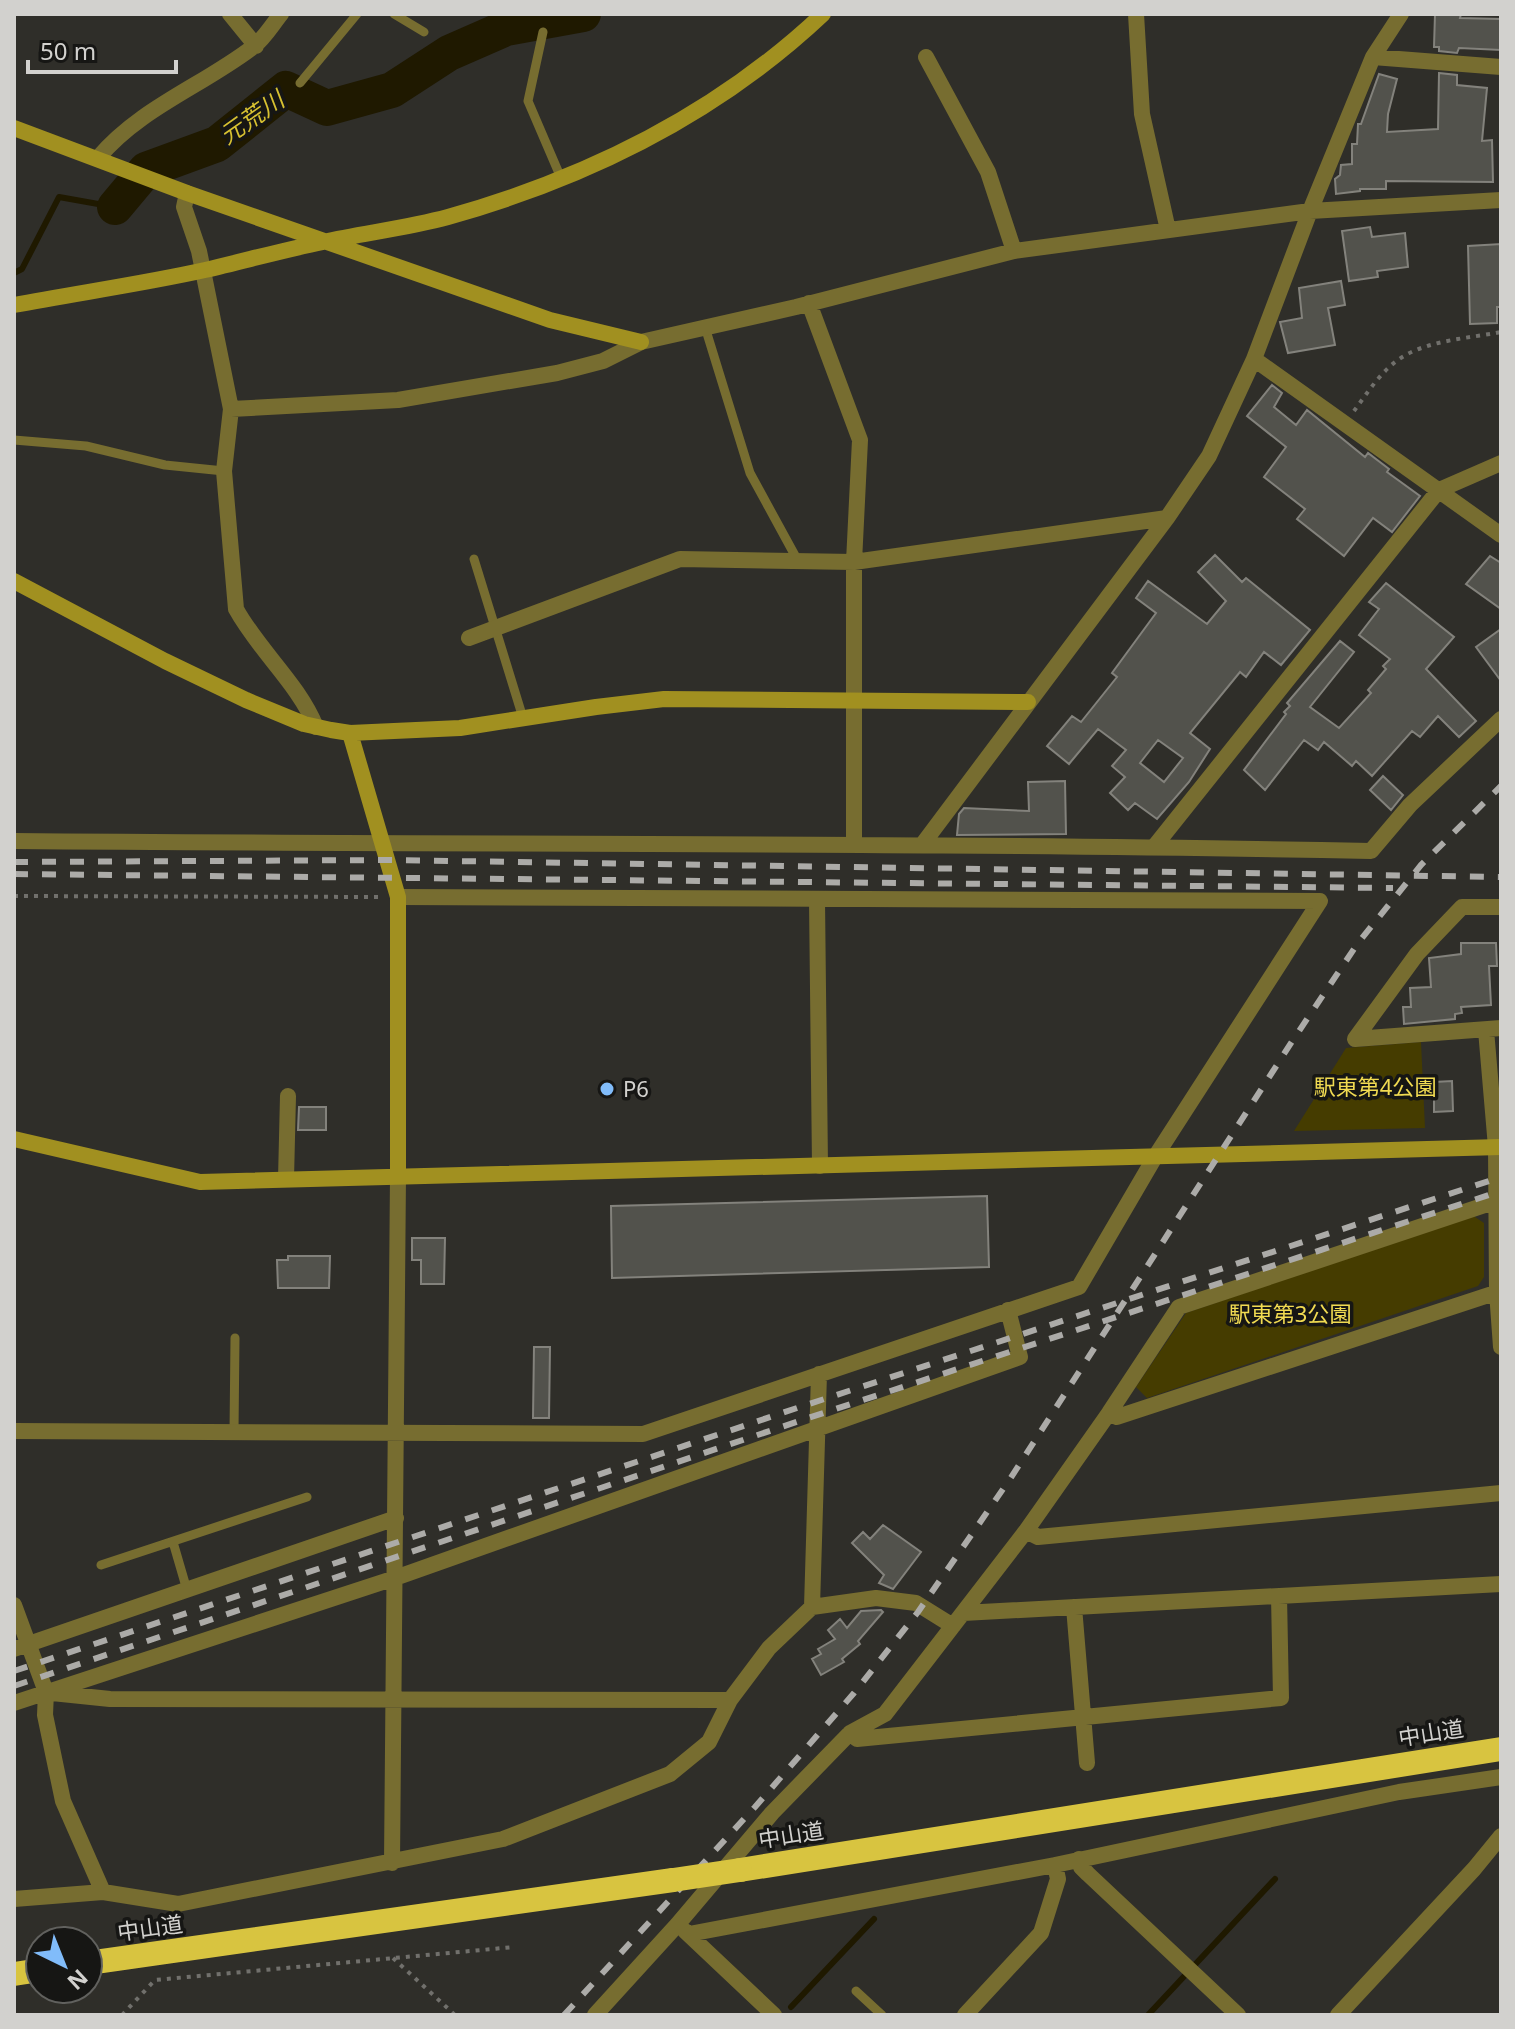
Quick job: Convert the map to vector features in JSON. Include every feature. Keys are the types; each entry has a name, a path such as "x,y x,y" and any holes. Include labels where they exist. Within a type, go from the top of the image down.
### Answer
{"highway":[{"name":"中山道","path":"104,1961 740,1870 1501,1749"}],"street":[{"path":"230,14 256,46"},
{"path":"98,158 113,140 138,119 256,46 281,14"},
{"path":"14,305 202,270 446,217 561,178 612,157 680,122 800,36 823,14"},
{"path":"1136,14 1142,114 1168,230"},
{"path":"922,845 1167,518 1209,456 1254,359 1373,57 1401,14"},
{"path":"926,57 988,172 1014,251"},
{"path":"1373,57 1501,67"},
{"path":"14,128 187,193 550,320 641,342"},
{"path":"187,193 184,207 199,251 231,409 224,471 236,609 247,629 309,709 316,727"},
{"path":"231,409 398,400 557,373 603,361 641,342 1014,251 1310,211 1501,200"},
{"path":"809,303 860,440 854,562 854,844"},
{"path":"1254,359 1501,535"},
{"path":"1154,847 1439,490 1501,463"},
{"path":"469,638 680,559 854,562 1167,518"},
{"path":"14,581 246,700 304,724 350,733 460,728 664,699 1028,702"},
{"path":"14,841 854,844 1371,851 1410,805 1501,719"},
{"path":"350,733 398,897 392,1863"},
{"path":"14,1431 643,1434 1079,1287 1155,1157 1320,901 398,897"},
{"path":"817,900 820,1166"},
{"path":"1501,907 1462,907 1417,954 1355,1039 1494,1029 1501,1347"},
{"path":"286,1179 288,1096"},
{"path":"14,1139 200,1182 1498,1147"},
{"path":"595,2015 683,1930 772,1813 850,1733 885,1714 1026,1531 1179,1307 1497,1201"},
{"path":"1109,1413 1117,1417 1499,1291"},
{"path":"14,1703 395,1578 1020,1357 1008,1310"},
{"path":"812,1607 819,1374"},
{"path":"1026,1531 1038,1537 1501,1493"},
{"path":"21,1646 396,1518"},
{"path":"14,1899 103,1892 178,1904 503,1839 670,1774 709,1742 730,1700 769,1648 812,1607 857,1599 903,1601 958,1619 1074,1607 1501,1584"},
{"path":"850,1733 857,1739 1281,1698 1279,1596"},
{"path":"14,1605 21,1646 46,1692 45,1715 63,1801 103,1892"},
{"path":"1074,1607 1087,1763"},
{"path":"46,1692 110,1699 730,1700"},
{"path":"683,1930 1055,1865 1399,1792 1501,1777"},
{"path":"1338,2015 1501,1836"},
{"path":"1079,1859 1081,1867 1088,1874 1238,2015"},
{"path":"965,2015 1041,1933 1058,1879 1055,1865"},
{"path":"683,1930 774,2015"}],"lane":[{"path":"300,83 357,14"},
{"path":"394,14 424,32"},
{"path":"543,32 528,101 561,178"},
{"path":"705,327 750,473 798,561"},
{"path":"14,440 86,446 165,465 224,471"},
{"path":"474,559 523,718"},
{"path":"234,1432 235,1338"},
{"path":"101,1565 307,1497"},
{"path":"173,1542 187,1590"},
{"path":"856,1991 882,2015"}],"path":[{"path":"1345,422 1377,380 1401,357 1420,348 1501,332"},
{"path":"14,896 398,897"},
{"path":"122,2015 155,1980 514,1947"},
{"path":"393,1958 455,2015"}],"green space":[{"name":"駅東第4公園","path":"1421,1042 1425,1128 1294,1131 1346,1048"},
{"name":"駅東第3公園","path":"1472,1215 1484,1223 1484,1277 1478,1286 1147,1398 1136,1387 1186,1313"}],"building":[{"path":"1435,14 1501,19 1501,50 1459,48 1457,53 1439,51 1439,47 1434,47"},
{"path":"1439,73 1457,75 1457,85 1487,88 1482,141 1492,140 1493,182 1386,181 1386,189 1360,189 1336,194 1335,179 1340,175 1341,165 1352,164 1352,144 1357,144 1358,124 1361,124 1379,74 1397,79 1387,132 1438,129"},
{"path":"1370,227 1372,237 1405,233 1408,267 1377,271 1378,277 1349,281 1342,231"},
{"path":"1501,244 1501,307 1497,307 1497,323 1470,324 1468,246"},
{"path":"1341,281 1345,305 1328,308 1335,345 1288,353 1280,322 1302,318 1299,288"},
{"path":"1272,385 1282,393 1274,407 1296,425 1307,410 1365,457 1368,453 1389,469 1387,472 1420,496 1392,532 1373,518 1344,556 1297,519 1305,509 1264,477 1286,447 1247,416"},
{"path":"1215,555 1242,582 1246,578 1310,630 1281,665 1264,652 1246,677 1240,672 1190,733 1210,749 1189,782 1157,819 1135,803 1128,810 1110,793 1125,777 1112,766 1126,750 1098,729 1069,764 1047,746 1072,716 1081,722 1117,677 1112,673 1156,613 1136,598 1148,581 1207,624 1226,601 1198,572","holes":["1158,740 1183,758 1164,782 1140,763"]},
{"path":"1490,556 1501,563 1501,609 1466,584"},
{"path":"1386,583 1454,637 1426,669 1476,721 1459,737 1438,716 1420,737 1412,731 1372,776 1356,761 1352,766 1324,742 1318,750 1304,740 1265,790 1244,770 1286,714 1284,712 1290,706 1287,703 1340,641 1354,652 1310,707 1339,728 1371,693 1368,690 1386,669 1383,666 1390,659 1359,635 1379,609 1369,602"},
{"path":"1501,629 1501,681 1476,647"},
{"path":"1383,776 1403,795 1391,810 1370,790"},
{"path":"1065,781 1066,834 957,835 959,814 964,808 1029,811 1028,782"},
{"path":"1461,943 1496,943 1497,966 1489,966 1491,1005 1461,1007 1462,1013 1455,1014 1455,1019 1404,1024 1403,1007 1411,1007 1410,988 1431,987 1429,958 1461,954"},
{"path":"1452,1081 1453,1111 1434,1112 1434,1082"},
{"path":"299,1107 326,1107 326,1130 298,1130"},
{"path":"987,1196 989,1267 612,1278 611,1206"},
{"path":"412,1238 445,1238 444,1284 421,1284 421,1260 412,1260"},
{"path":"288,1256 330,1256 329,1288 278,1288 277,1260 288,1260"},
{"path":"534,1347 550,1347 549,1418 533,1418"},
{"path":"883,1525 921,1552 893,1589 879,1583 884,1575 852,1543 863,1532 870,1539"},
{"path":"861,1611 883,1612 858,1641 860,1644 842,1659 844,1662 821,1675 812,1659 821,1654 818,1649 835,1639 828,1630 840,1619 847,1628"}],"waterway":[{"name":"元荒川","path":"115,207 146,170 217,144 286,89 327,108 392,90 449,53 506,28 583,14"},
{"name":"元荒川","path":"14,273 22,269 59,197 115,207"},
{"path":"1148,2015 1275,1879"},
{"path":"791,2007 874,1919"}],"railway":[{"path":"564,2015 755,1807 854,1693 918,1612 1010,1479 1358,943 1421,865 1501,786"},
{"path":"14,862 388,860 1501,877"},
{"path":"14,874 1393,888"},
{"path":"14,1671 800,1407 1501,1177"},
{"path":"14,1686 805,1419 1501,1191"}],"place":[{"name":"P6","path":"607,1089"}]}
